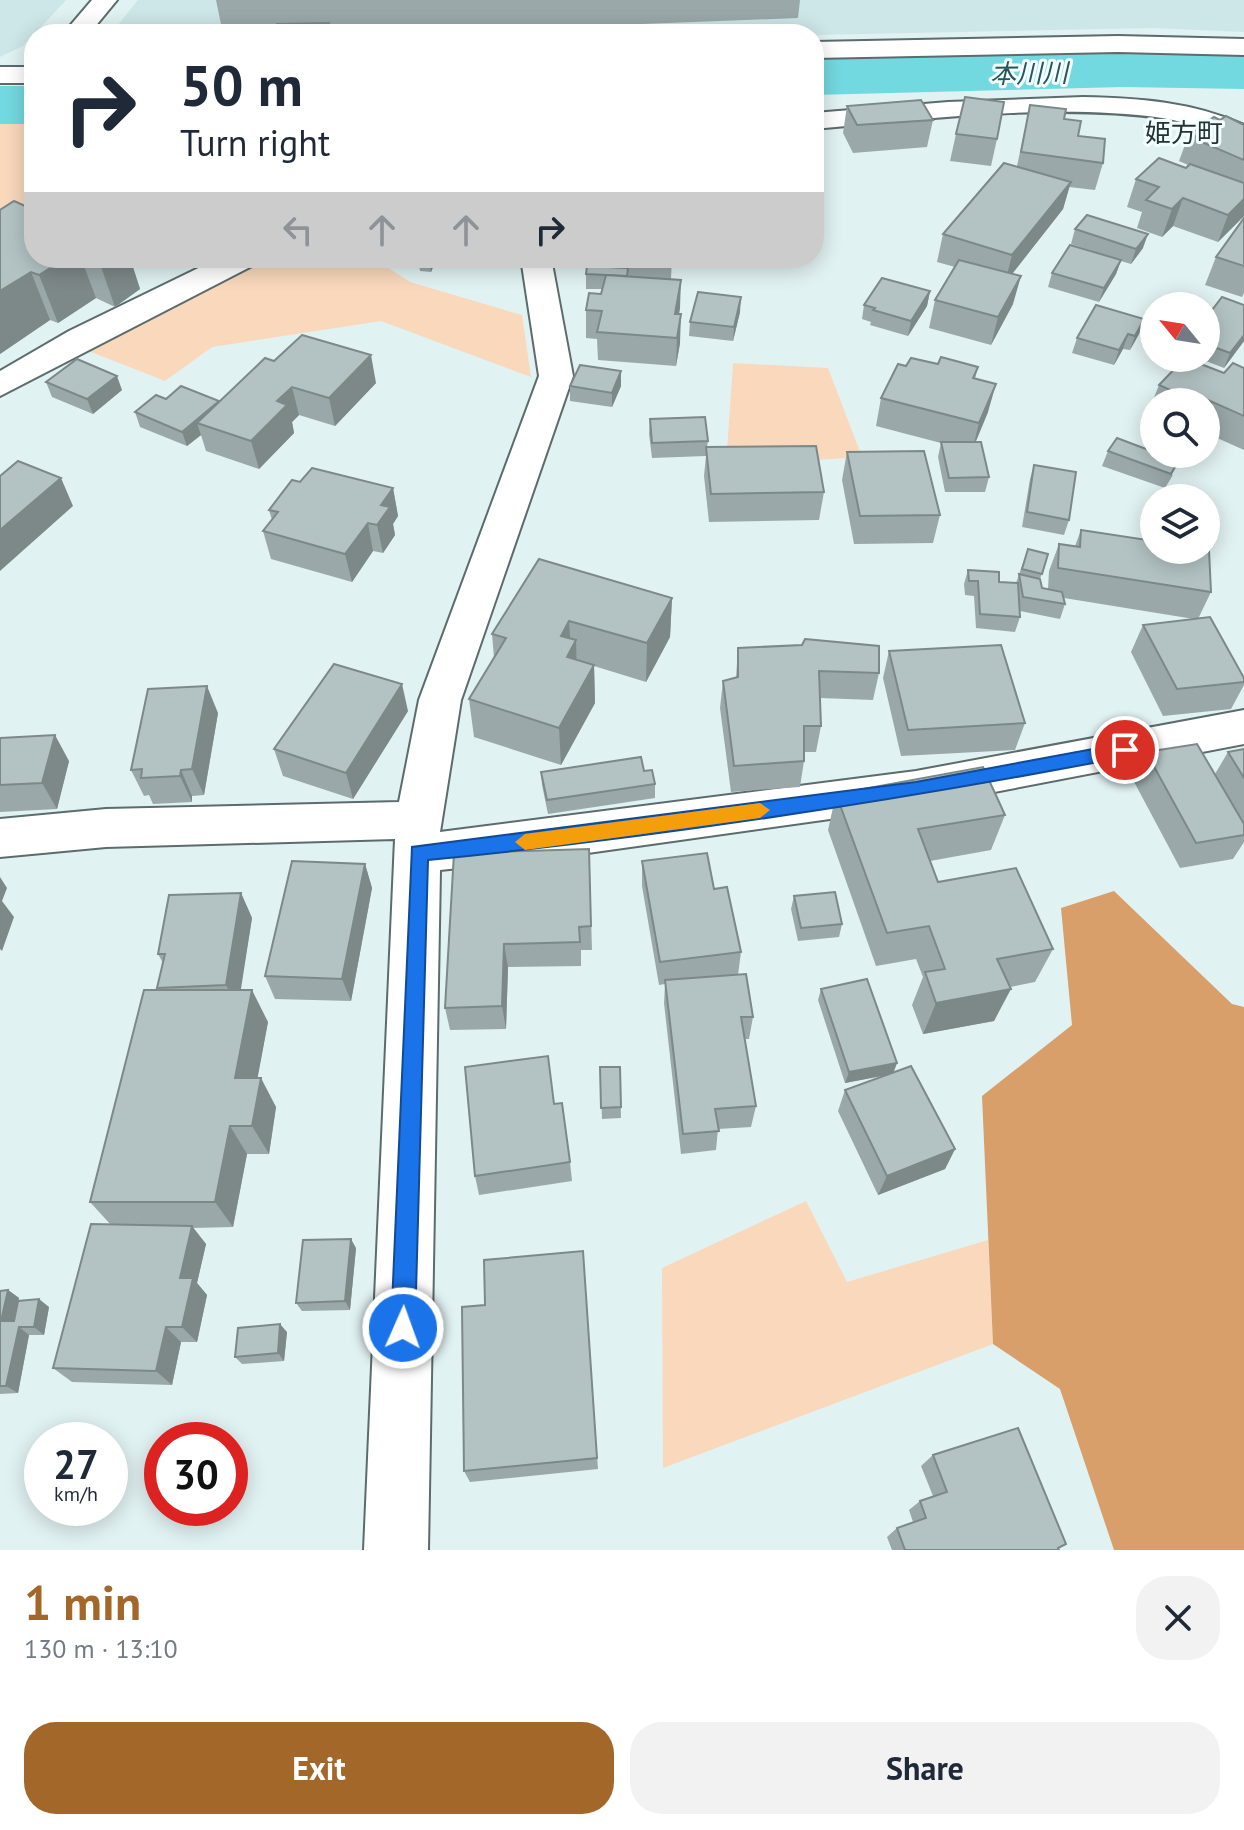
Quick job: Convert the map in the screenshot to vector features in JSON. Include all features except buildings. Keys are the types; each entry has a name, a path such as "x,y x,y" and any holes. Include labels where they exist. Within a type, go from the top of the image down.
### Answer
{"street":[{"path":"85,24 105,0"},
{"path":"824,50 1118,44 1244,47"},
{"path":"0,75 24,75"},
{"path":"1172,110 1196,99 1228,100"},
{"path":"824,120 958,109 1119,104 1172,110 1213,119 1244,135"},
{"path":"0,385 81,338 223,268"},
{"path":"396,1550 418,836 440,700 489,555 556,376 538,268"},
{"path":"0,838 106,828 545,840 916,789 1244,727"}],"shaded area":[{"path":"0,0 66,0 44,24 24,24 24,45 0,57"},
{"path":"138,0 1244,0 1244,32 1152,28 824,35 824,24 119,24"},
{"path":"0,123 24,124 24,211 0,211"},
{"path":"248,268 388,268 410,282 522,315 531,377 381,321 212,347 165,381 81,348"},
{"path":"733,363 828,368 862,457 726,466"},
{"path":"1114,891 1232,1004 1244,1007 1244,1550 1114,1550 1060,1389 993,1344 982,1096 1072,1025 1061,908"},
{"path":"806,1201 847,1282 988,1240 993,1344 663,1468 662,1268"}],"waterway":[{"name":"本川川","path":"824,76 1123,68 1244,70"},
{"name":"本川川","path":"0,105 24,105"}],"slow traffic":[{"path":"525,842 760,810"}],"district":[{"name":"姫方町","path":"1184,132"}],"route":[{"path":"403,1328 419,853 545,840 916,789 1125,750"}]}
